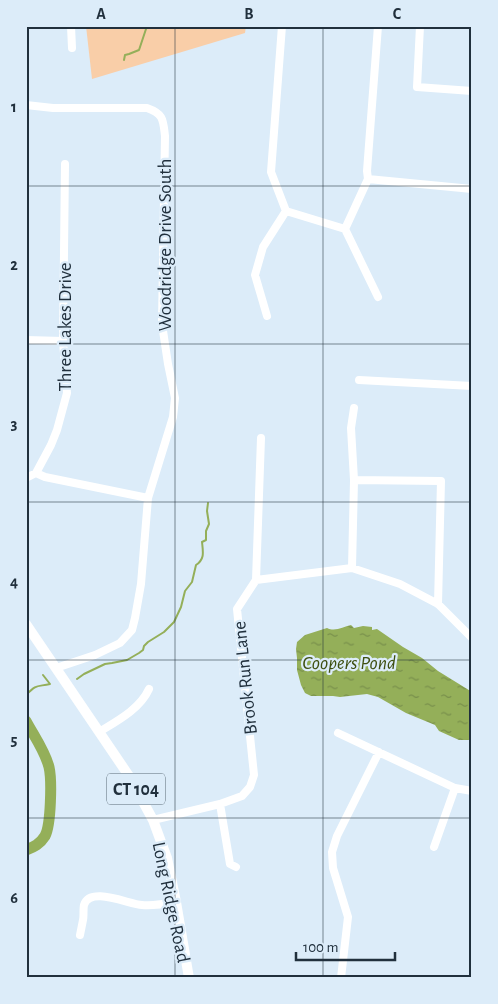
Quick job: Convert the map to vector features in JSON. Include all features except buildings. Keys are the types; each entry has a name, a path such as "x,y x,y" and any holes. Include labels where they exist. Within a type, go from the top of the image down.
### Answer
{"main road":[{"name":"Long Ridge Road","path":"26,624 129,776 152,820 167,858 189,978"}],"street":[{"path":"71,26 72,48"},
{"path":"282,26 271,172 286,211"},
{"path":"345,229 368,179 378,26"},
{"path":"420,26 416,87 472,92"},
{"name":"Woodridge Drive South","path":"26,104 53,108 147,108 158,112 163,120 165,136 162,324 175,398 173,417 148,498 142,584 132,630 120,643 56,668"},
{"name":"Three Lakes Drive","path":"36,473 57,430 66,393 63,341 65,164"},
{"path":"368,179 472,189"},
{"path":"286,211 345,229 378,298"},
{"path":"267,316 255,274 262,247 286,211"},
{"path":"26,340 63,341"},
{"path":"359,380 472,386"},
{"path":"352,568 354,480 351,428 354,408"},
{"path":"261,438 256,580 352,568 400,584 438,604 472,638"},
{"path":"26,478 36,473 45,477 148,498"},
{"path":"354,480 441,481 438,604"},
{"name":"Brook Run Lane","path":"152,820 220,804 242,796 250,786 254,776 237,609 256,580"},
{"path":"99,732 122,718 147,695 149,689"},
{"path":"338,733 455,788 472,791"},
{"path":"341,978 348,917 333,868 332,852 337,836 379,752"},
{"path":"434,847 455,788"},
{"path":"220,804 230,864 236,867"},
{"path":"80,936 84,904 89,898 105,897 141,905 176,902"}],"shaded area":[{"path":"86,26 246,26 245,33 92,79"}],"water":[{"name":"Coopers Pond","path":"351,625 354,628 363,626 372,627 372,630 377,629 472,692 472,740 459,740 439,731 435,725 406,713 378,697 367,694 340,697 311,696 305,693 297,670 297,642 305,635 327,628 336,629"}],"waterway":[{"path":"124,60 125,55 139,50 147,26"},
{"path":"166,26 173,28 173,26"},
{"path":"77,679 105,664 127,660 139,653 148,642 164,632 174,622 181,607 185,591 192,582 196,565 202,558 202,542 206,540 206,531 209,524 208,503"},
{"path":"26,695 35,687 50,684 43,675"},
{"path":"26,721 47,761 51,792 49,822 45,836 37,845 26,850"}]}
